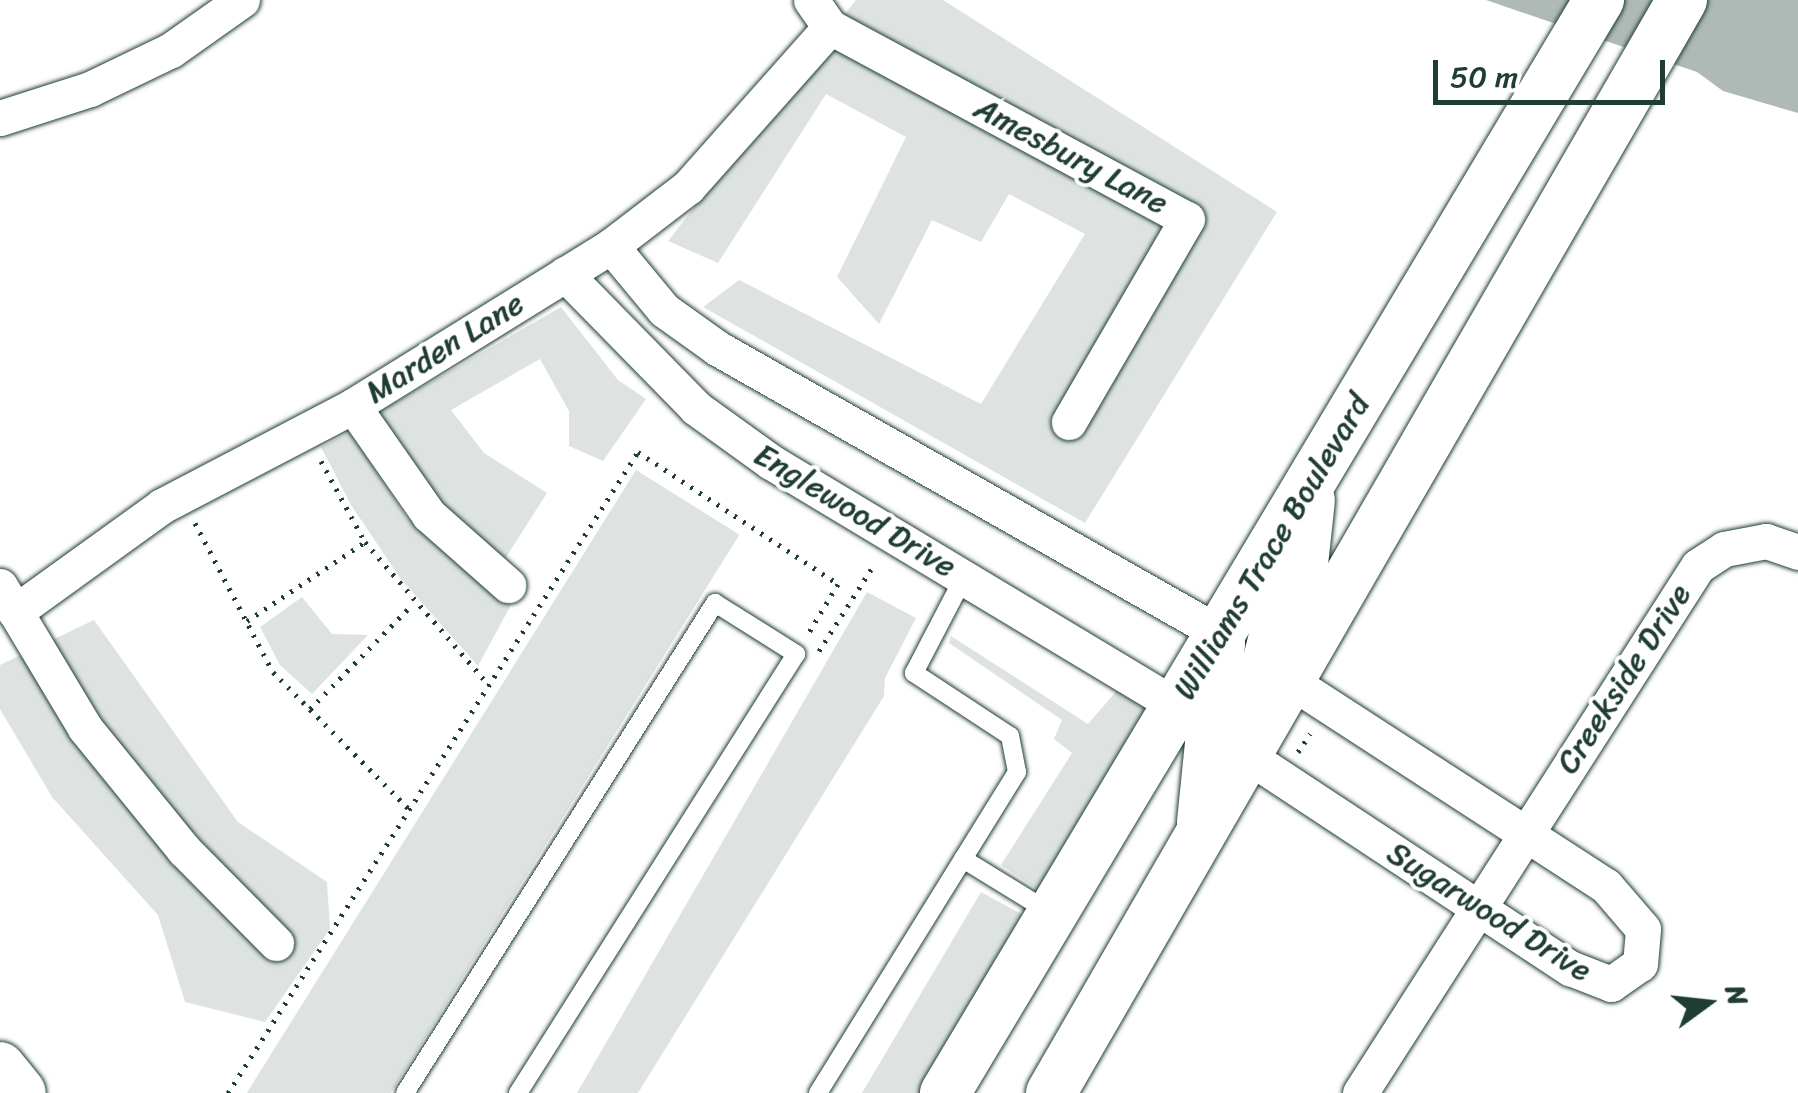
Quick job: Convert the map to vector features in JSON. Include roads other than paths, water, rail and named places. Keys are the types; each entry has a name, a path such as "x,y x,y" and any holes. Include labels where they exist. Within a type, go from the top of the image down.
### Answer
{"main road":[{"name":"Williams Trace Boulevard","path":"945,1093 1599,0"},
{"path":"1051,1093 1200,839 1272,755 1292,682 1615,108 1682,0"},
{"path":"1272,755 1276,628 1302,564 1312,482"},
{"path":"1200,839 1221,634"},
{"path":"0,1067 21,1093"}],"street":[{"path":"0,118 90,89 171,50 242,0"},
{"name":"Marden Lane","path":"7,599 162,506 352,406 611,246 688,186 820,13"},
{"name":"Amesbury Lane","path":"820,13 1187,218 1070,422"},
{"path":"611,246 664,310 717,348 1221,634"},
{"name":"Englewood Drive","path":"565,274 696,408 771,462 1177,706"},
{"path":"352,406 429,516 508,586"},
{"name":"Creekside Drive","path":"1360,1093 1524,831 1698,566 1724,549 1766,541 1798,552"},
{"path":"7,599 85,728 184,850 276,943"},
{"name":"Sugarwood Drive","path":"1272,755 1475,909 1592,979 1610,984 1640,964 1643,928 1634,912 1524,831 1292,682"}],"lane":[{"path":"818,1093 1019,763 1010,736 914,672 964,578"},
{"path":"405,1093 715,603 796,654 518,1093"},
{"path":"963,859 1052,914"}]}
